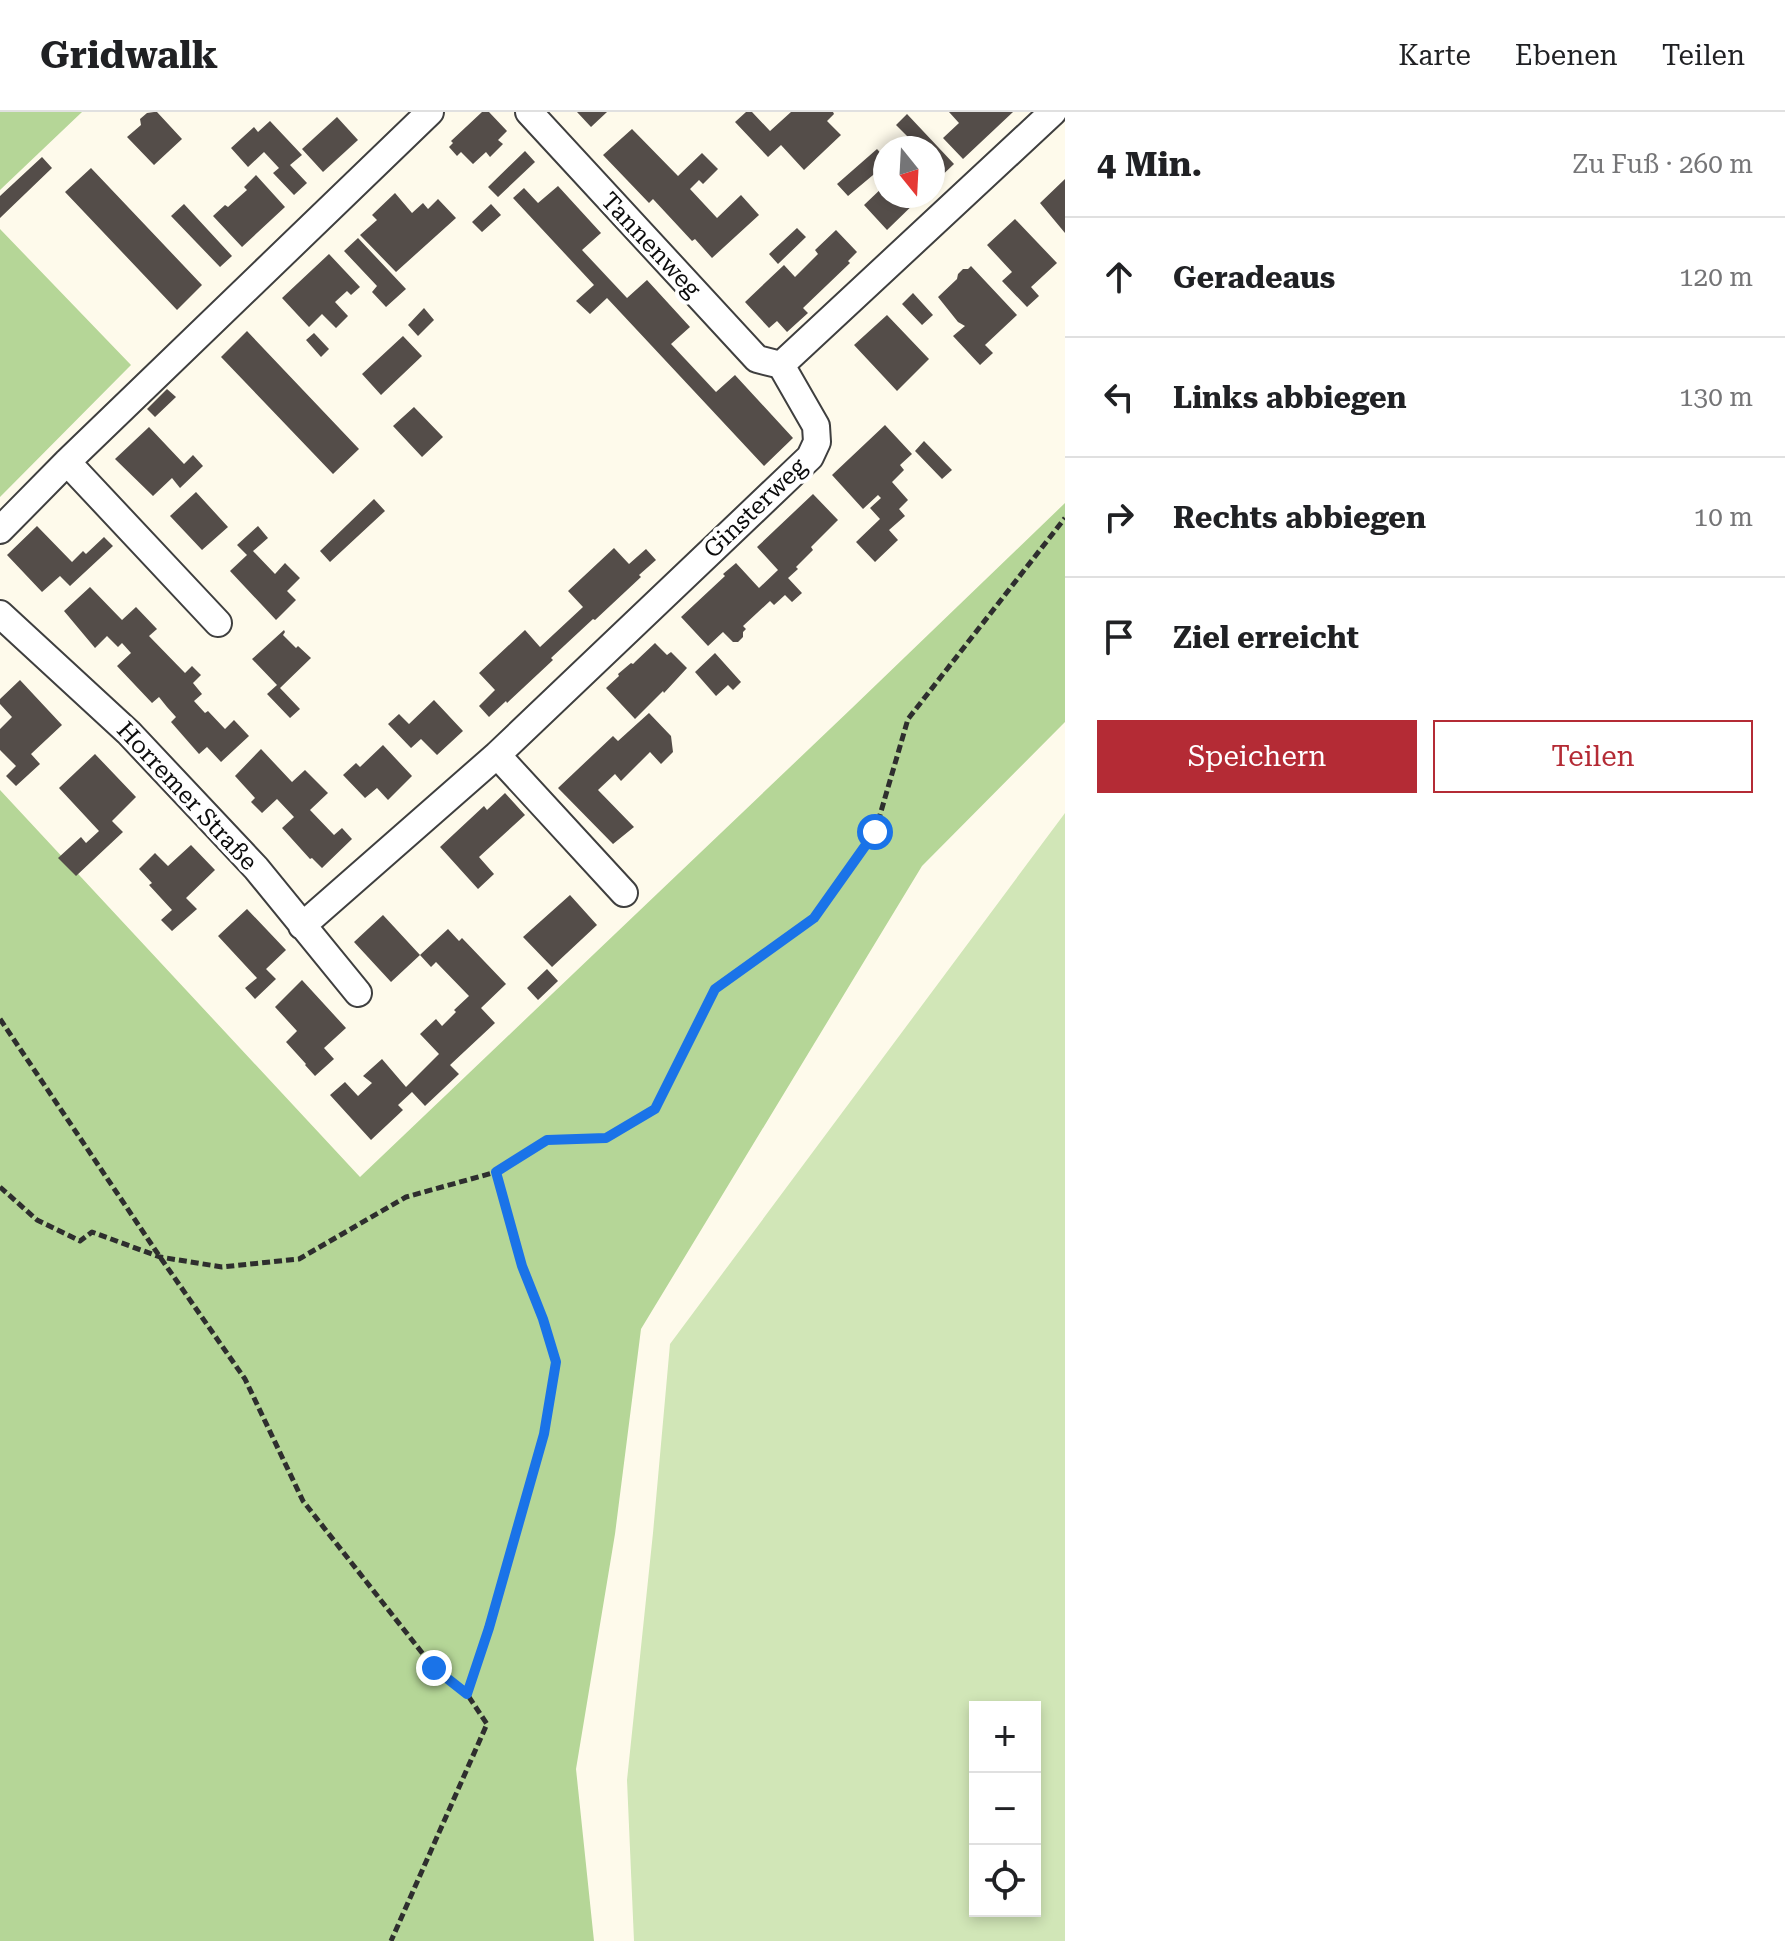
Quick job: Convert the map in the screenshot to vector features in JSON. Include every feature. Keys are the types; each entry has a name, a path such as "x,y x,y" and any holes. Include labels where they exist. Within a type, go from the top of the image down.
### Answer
{"street":[{"path":"0,530 430,112"},
{"name":"Tannenweg","path":"529,112 757,359 781,365"},
{"path":"781,365 1053,112"},
{"name":"Ginsterweg","path":"302,926 497,755 810,457 817,442 816,426 781,365"},
{"path":"67,462 218,623"},
{"name":"Horremer Straße","path":"0,614 129,733 256,868 358,993"},
{"path":"497,755 624,893"}],"path":[{"path":"0,1187 37,1220 80,1241 92,1232 160,1257 222,1267 299,1259 406,1197 496,1172 547,1140 606,1138 655,1109 715,989 814,918 875,832 908,719 1065,518"},
{"path":"0,1019 245,1379 303,1501 434,1668 467,1694 487,1724 391,1941"},
{"path":"467,1694 544,1434 556,1362 522,1266 496,1172"}],"green space":[{"path":"0,112 82,112 0,190"},
{"path":"0,229 131,365 0,497"},
{"path":"1065,503 1065,722 922,866 641,1329 615,1534 576,1769 594,1941 0,1941 0,790 360,1177"},
{"path":"1065,813 1065,1941 634,1941 627,1780 670,1344"}],"building":[{"path":"157,112 182,139 154,165 127,137 141,125 140,119 147,113"},
{"path":"482,112 489,112 507,131 498,140 503,144 490,157 486,152 473,164 461,152 457,156 449,147 453,143 451,141"},
{"path":"577,112 607,112 591,127"},
{"path":"746,112 752,112 770,131 791,112 833,112 827,121 841,135 804,170 781,145 768,157 735,122"},
{"path":"949,112 1013,112 963,159 945,140 945,136 959,123"},
{"path":"907,114 928,136 907,136 896,125"},
{"path":"337,117 358,140 323,172 302,149"},
{"path":"270,121 302,155 290,165 307,183 294,195 273,173 279,168 264,152 248,167 231,148 254,127 258,132"},
{"path":"632,129 678,176 702,153 718,169 703,184 699,180 690,189 717,218 741,195 759,215 712,258 653,199 649,203 603,155"},
{"path":"525,151 535,162 498,197 488,187"},
{"path":"873,152 873,175 848,196 837,184"},
{"path":"945,154 954,164 945,173"},
{"path":"42,157 52,168 0,218 0,196"},
{"path":"91,168 202,285 177,310 65,192"},
{"path":"256,175 285,207 242,247 213,216 247,190 244,187"},
{"path":"1065,179 1065,233 1040,203"},
{"path":"558,186 601,233 582,250 627,298 647,280 690,327 671,344 716,392 735,375 793,438 764,466 607,298 590,314 576,301 594,285 513,198 524,188 538,203"},
{"path":"395,193 412,213 423,203 428,209 438,199 456,218 396,272 360,235 377,220 372,215"},
{"path":"873,196 873,208 910,208 887,230 864,205"},
{"path":"184,204 232,256 220,267 171,216"},
{"path":"491,204 501,215 482,232 472,222"},
{"path":"1015,219 1057,263 1031,287 1039,296 1027,307 1002,281 1012,272 987,245"},
{"path":"797,228 806,237 778,264 769,254"},
{"path":"836,230 857,252 848,261 850,263 803,308 808,313 787,332 777,321 769,328 745,302 784,265 795,277 818,254 815,250"},
{"path":"358,238 406,289 386,307 372,292 377,286 344,251"},
{"path":"329,254 360,287 351,295 347,291 335,302 348,316 336,328 322,314 309,327 282,298"},
{"path":"971,266 1017,315 985,345 993,353 980,365 953,336 965,326 938,297 963,269"},
{"path":"913,293 933,315 922,325 902,304"},
{"path":"424,308 434,320 418,336 408,325"},
{"path":"887,315 929,359 897,391 854,345"},
{"path":"247,331 359,449 333,474 221,357"},
{"path":"314,333 329,349 321,357 306,340"},
{"path":"403,336 422,356 381,395 362,374"},
{"path":"167,389 176,397 155,417 147,409"},
{"path":"414,407 443,437 422,457 393,426"},
{"path":"885,425 912,454 900,465 904,470 892,482 908,500 899,509 905,516 889,530 898,540 875,562 856,542 880,519 870,508 881,498 878,495 863,509 832,475"},
{"path":"149,427 184,464 193,455 203,466 180,488 172,478 153,496 115,459"},
{"path":"924,441 952,470 942,479 915,451"},
{"path":"196,492 228,527 202,550 170,516"},
{"path":"813,494 838,520 811,547 813,550 788,578 802,593 792,602 785,595 774,605 770,601 743,626 746,629 738,642 733,642 723,632 708,646 681,617 736,563 759,588 778,570 757,547"},
{"path":"374,499 385,511 330,562 320,551"},
{"path":"37,526 72,562 104,537 113,546 70,586 60,576 42,592 7,555"},
{"path":"258,526 268,538 253,551 275,574 285,563 300,578 287,591 296,600 276,620 230,571 247,555 237,545"},
{"path":"614,548 629,564 646,549 656,560 489,717 479,706 495,690 479,673 525,630 540,647 583,607 568,591"},
{"path":"90,587 122,620 136,607 157,629 149,636 185,673 192,666 201,675 193,683 202,694 194,701 225,729 234,720 249,736 221,762 207,747 199,754 171,722 176,717 159,697 152,703 117,666 131,653 122,643 118,647 107,636 95,648 64,611"},
{"path":"284,630 283,635 311,658 280,688 300,709 290,718 267,694 277,685 252,659"},
{"path":"655,643 667,655 671,652 687,668 635,719 606,688"},
{"path":"715,653 741,682 733,690 728,685 716,696 695,672"},
{"path":"20,680 62,725 31,754 40,764 16,786 6,776 16,766 0,750 0,729 12,717 0,704 0,699"},
{"path":"434,700 463,731 437,755 421,739 411,748 388,724 399,714 409,724"},
{"path":"649,713 671,736 673,752 661,764 650,752 621,781 615,774 598,790 634,827 613,844 558,788 613,736 618,741"},
{"path":"383,745 412,776 388,800 377,788 365,798 343,775 356,763 360,767"},
{"path":"261,749 292,782 305,770 328,793 310,810 334,835 342,828 352,839 322,868 282,828 294,817 277,799 262,813 251,802 255,798 235,776"},
{"path":"95,754 136,797 112,821 123,832 76,876 58,858 81,837 86,843 99,831 59,788"},
{"path":"505,793 525,815 479,857 494,874 478,889 440,847 484,806 487,810"},
{"path":"191,845 215,870 186,898 197,909 172,931 161,920 172,910 139,869 155,853 168,866"},
{"path":"570,895 597,925 552,967 523,937"},
{"path":"247,909 286,950 266,969 276,979 255,999 245,988 257,978 218,936"},
{"path":"383,915 420,955 391,982 354,942"},
{"path":"448,929 459,941 462,938 506,984 481,1008 495,1023 450,1065 459,1074 425,1106 412,1092 398,1105 403,1110 371,1140 330,1095 345,1082 358,1096 372,1083 363,1076 382,1059 406,1087 439,1054 420,1034 436,1019 442,1026 469,996 436,962 431,967 420,955"},
{"path":"547,969 558,981 538,1000 527,988"},
{"path":"302,980 346,1028 324,1048 334,1059 315,1076 286,1042 297,1031 275,1007"}],"route":[{"path":"434,1668 467,1694 544,1434 556,1362 522,1266 496,1172 547,1140 606,1138 655,1109 715,989 814,918 875,832"}]}
